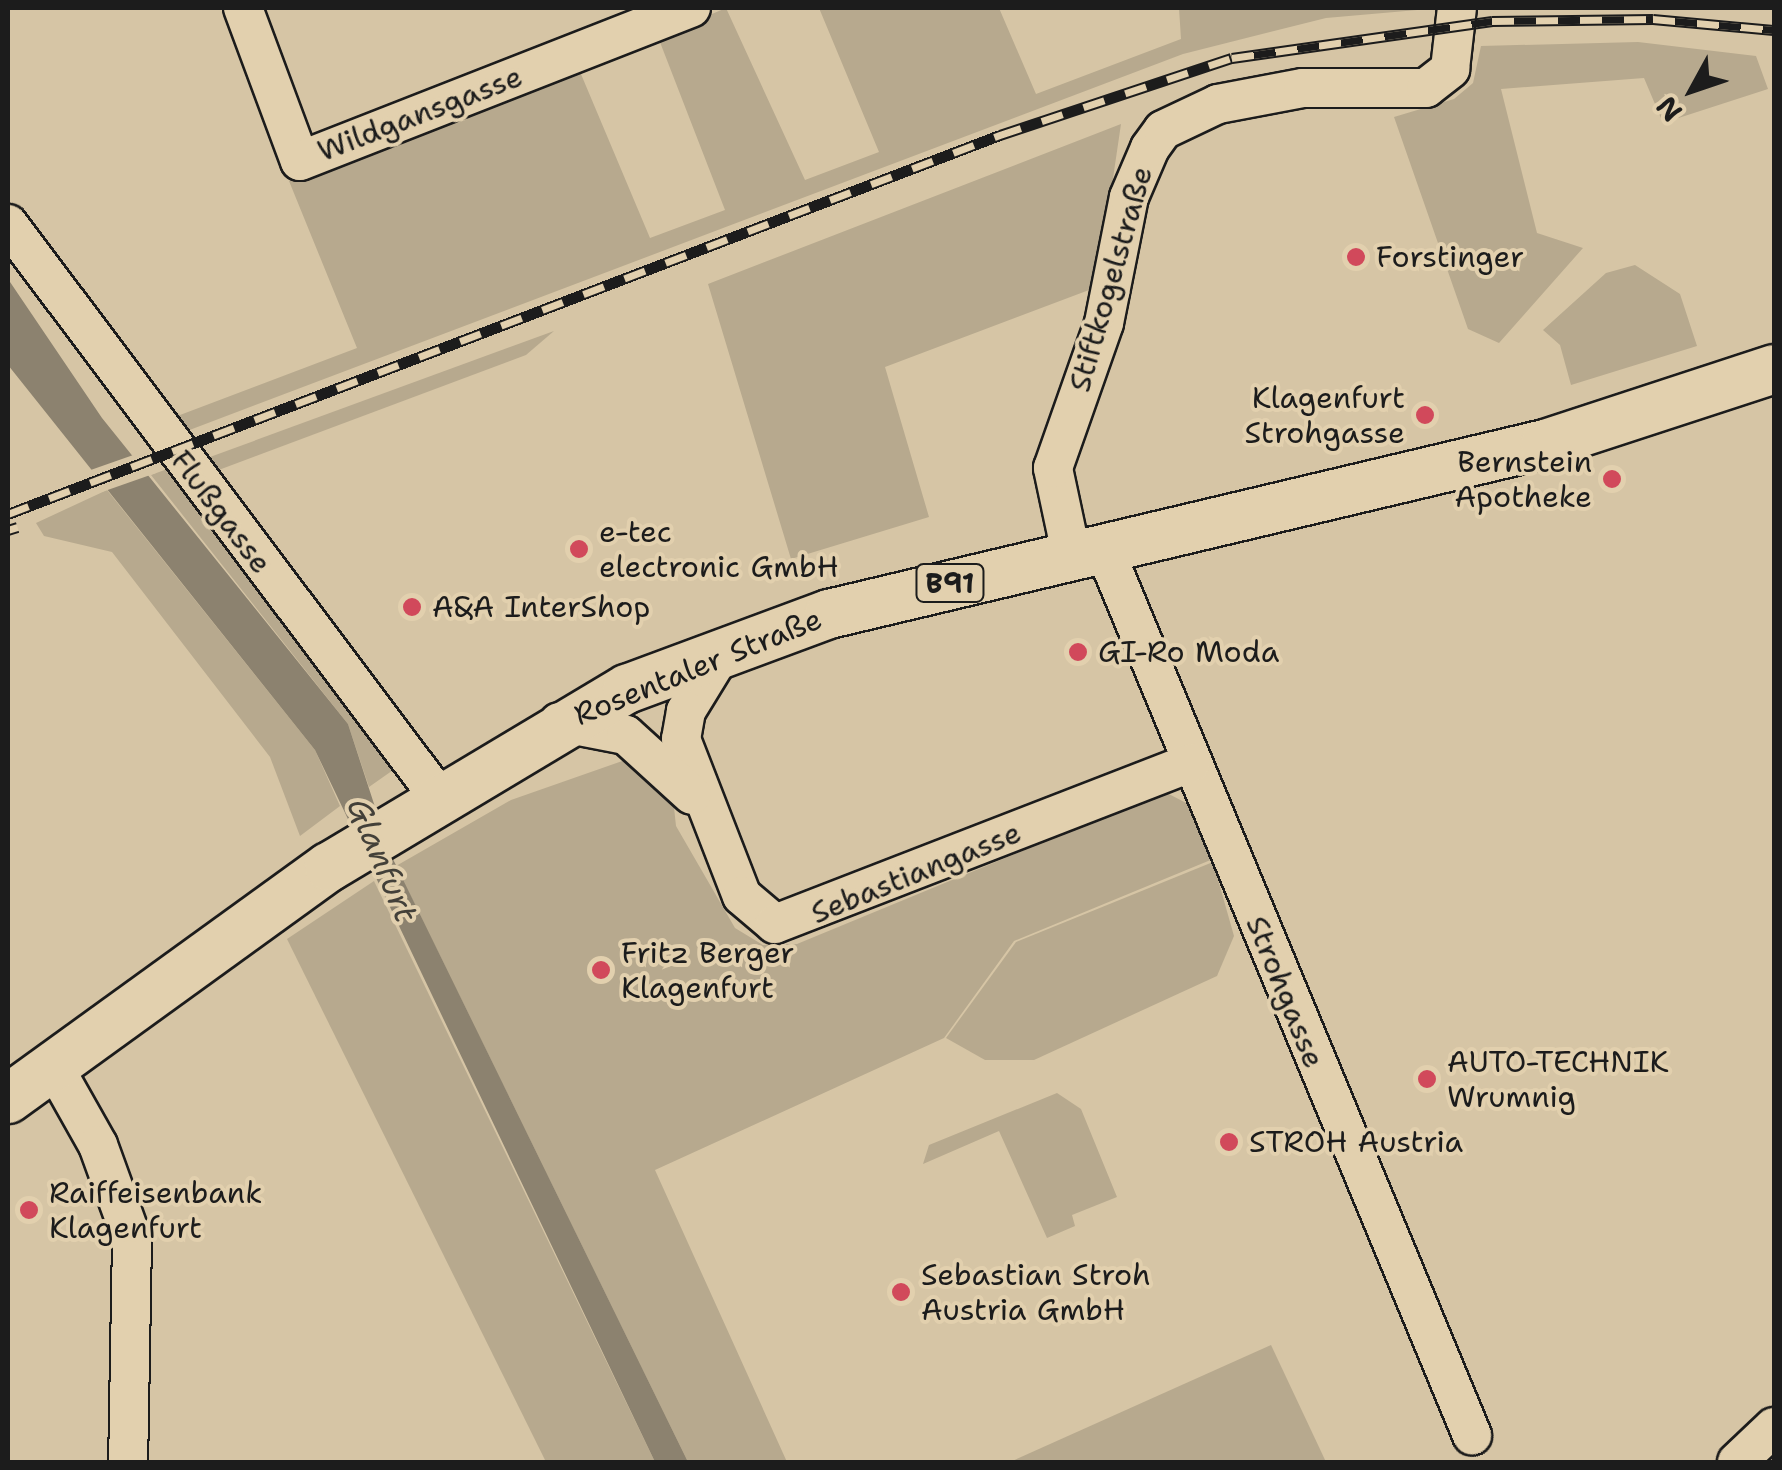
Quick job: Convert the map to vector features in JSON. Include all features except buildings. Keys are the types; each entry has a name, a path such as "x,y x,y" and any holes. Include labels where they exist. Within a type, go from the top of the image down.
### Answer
{"main road":[{"name":"Rosentaler Straße","path":"8,1099 329,867 428,803 560,722 724,649 1087,549 1546,444 1774,369"}],"street":[{"name":"Wildgansgasse","path":"244,8 300,161 692,8"},
{"name":"Stiftkogelstraße","path":"1087,549 1053,468 1104,324 1129,197 1150,148 1163,130 1218,104 1303,88 1426,88 1450,69 1457,8"},
{"name":"Flußgasse","path":"8,224 428,803"},
{"name":"Strohgasse","path":"1087,549 1191,763 1472,1436"},
{"name":"Sebastiangasse","path":"724,649 686,711 681,740 700,803 742,896 775,924 1191,763"},
{"name":"Sebastiangasse","path":"560,722 626,735 700,803"},
{"path":"54,1068 98,1145 132,1239 128,1462"},
{"path":"1737,1462 1774,1427"}],"shaded area":[{"path":"726,8 805,180 879,152 819,8 999,8 1036,94 1181,39 1179,8 1440,8 1326,18 1183,54 179,434 146,389 180,415 357,348 289,181 578,67 650,238 725,210 658,37"},
{"path":"1638,42 1756,56 1768,89 1663,123 1644,78 1501,89 1537,233 1583,248 1499,343 1468,329 1394,117 1454,99 1473,83 1481,46"},
{"path":"1121,124 1097,287 885,367 929,517 791,559 708,284"},
{"path":"1635,265 1680,294 1697,346 1571,385 1560,345 1543,330 1606,273"},
{"path":"554,331 526,355 208,474 199,461"},
{"path":"170,468 396,768 369,787 348,724 151,475"},
{"path":"107,490 315,750 340,806 300,836 270,757 112,552 44,536 36,523"},
{"path":"628,759 673,798 676,826 735,928 763,945 797,944 1165,792 1190,805 1213,859 1014,941 944,1038 655,1170 787,1462 688,1462 396,866 511,800"},
{"path":"1213,862 1234,936 1217,976 1034,1060 985,1060 946,1038 1016,942"},
{"path":"374,881 655,1462 546,1462 287,939"},
{"path":"1057,1093 1081,1109 1117,1197 1072,1215 1075,1226 1047,1238 999,1131 923,1164 929,1145"},
{"path":"1271,1345 1326,1462 1010,1462"}],"water":[{"name":"Glanfurt","path":"8,279 102,418 348,724 390,853 688,1462 655,1462 315,750 8,365"}],"pier":[{"path":"139,453 156,473 102,492 85,472"}],"railway":[{"path":"8,514 1000,135 1232,58 1492,21 1653,19 1774,30"},
{"path":"8,530 18,527"}],"place":[{"name":"Forstinger","path":"1356,257"},
{"name":"Klagenfurt Strohgasse","path":"1425,415"},
{"name":"Bernstein Apotheke","path":"1612,479"},
{"name":"e-tec electronic GmbH","path":"579,549"},
{"name":"A&A InterShop","path":"412,607"},
{"name":"GI-Ro Moda","path":"1078,652"},
{"name":"Fritz Berger Klagenfurt","path":"601,970"},
{"name":"AUTO-TECHNIK Wrumnig","path":"1427,1079"},
{"name":"STROH Austria","path":"1229,1142"},
{"name":"Raiffeisenbank Klagenfurt","path":"29,1210"},
{"name":"Sebastian Stroh Austria GmbH","path":"901,1292"}]}
